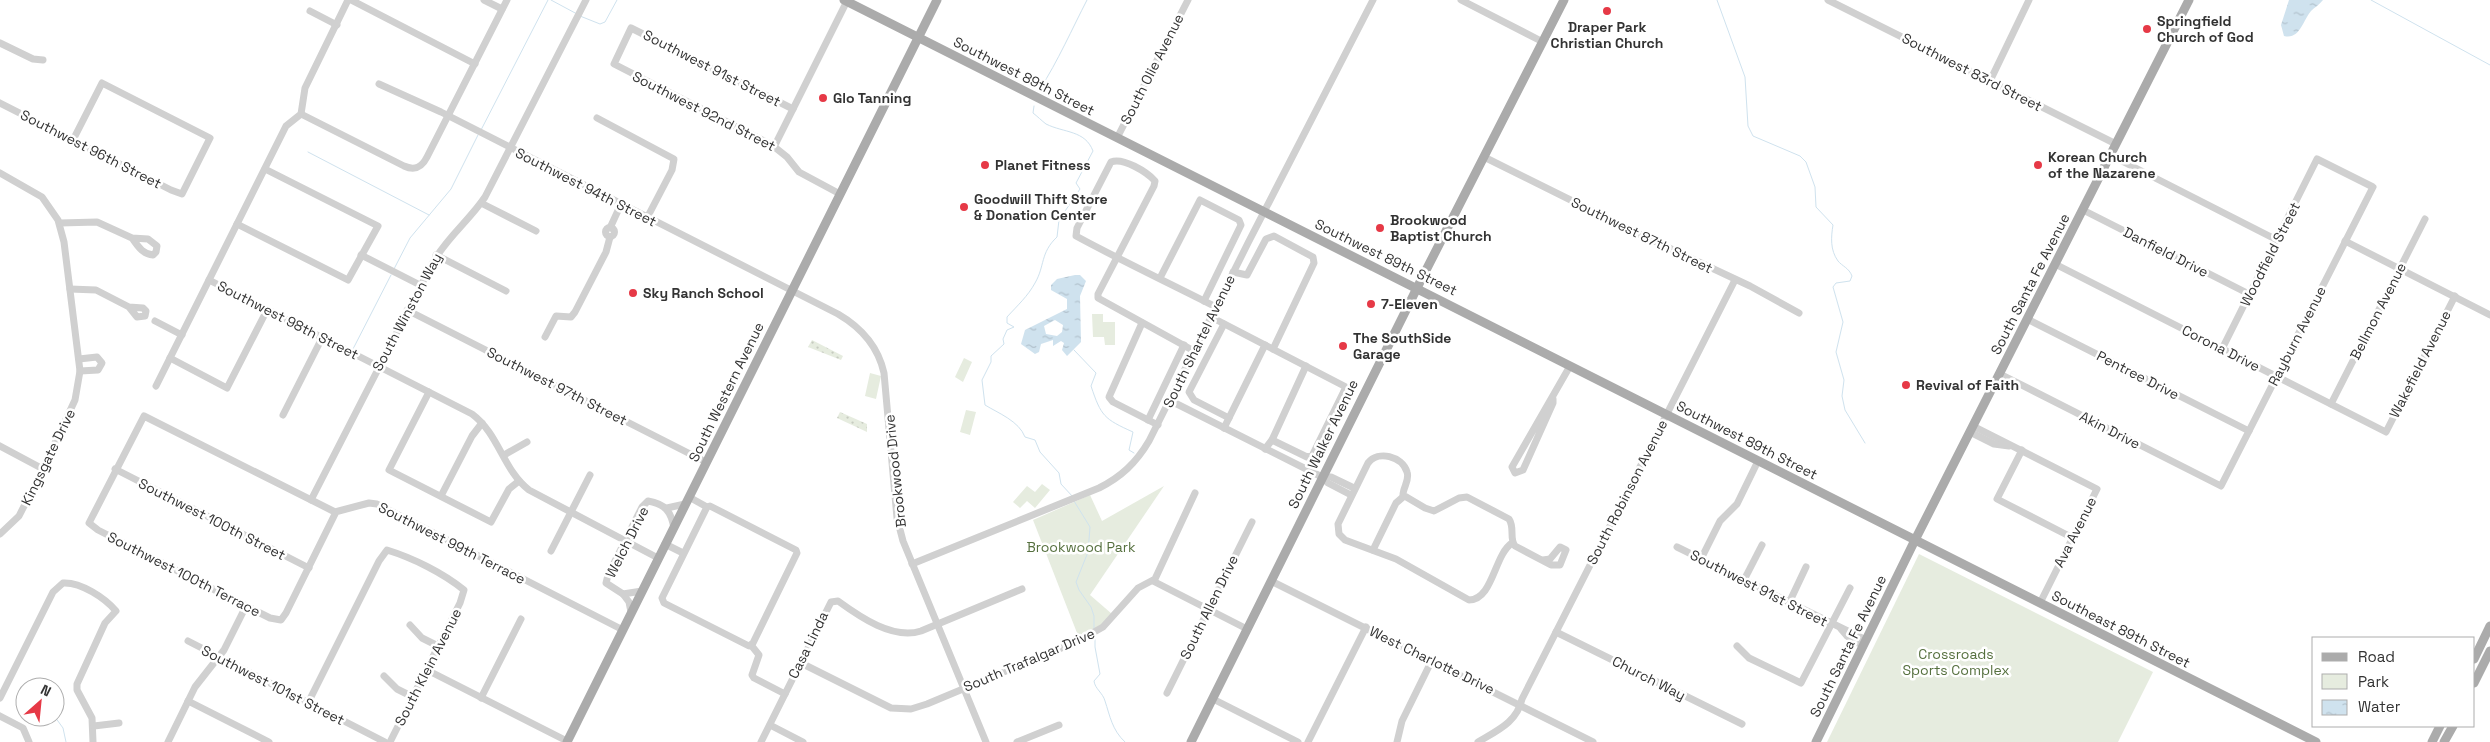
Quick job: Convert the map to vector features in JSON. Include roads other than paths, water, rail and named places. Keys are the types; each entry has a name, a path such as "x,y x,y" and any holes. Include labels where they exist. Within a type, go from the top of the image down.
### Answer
{"main road":[{"name":"South Western Avenue","path":"567,742 937,0"},
{"name":"South Walker Avenue","path":"1191,742 1417,288 1564,0"},
{"name":"South Santa Fe Avenue","path":"1816,742 1915,540 2189,0"},
{"name":"Southwest 89th Street","path":"846,1 1915,540"},
{"name":"Southeast 89th Street","path":"1915,540 2316,742"},
{"path":"2475,657 2490,626"},
{"path":"2475,681 2490,651"},
{"path":"2432,742 2440,727"},
{"path":"2444,742 2452,727"}],"street":[{"path":"156,386 286,126 301,114 305,88 350,0 475,64"},
{"path":"484,0 502,10"},
{"path":"301,114 404,166 419,167 428,157 507,0"},
{"name":"South Winston Way","path":"311,500 436,255 481,203 586,0"},
{"name":"South Olie Avenue","path":"1117,138 1188,0"},
{"name":"South Shartel Avenue","path":"912,564 1111,482 1128,470 1143,452 1373,0"},
{"path":"1461,0 1543,42"},
{"name":"Southwest 83rd Street","path":"1828,0 2116,144"},
{"path":"1990,81 2029,0"},
{"path":"774,147 846,1"},
{"path":"310,10 337,24"},
{"name":"Southwest 91st Street","path":"614,64 631,28 793,109"},
{"path":"0,43 27,56 43,60"},
{"name":"Southwest 92nd Street","path":"614,64 774,147 787,156 799,172 840,194"},
{"name":"Southwest 96th Street","path":"0,103 72,140 182,194 210,138 102,84 72,140"},
{"name":"Southwest 94th Street","path":"379,84 448,116 792,291"},
{"path":"597,118 674,159 672,170 647,218"},
{"path":"2110,155 2277,240"},
{"name":"Southwest 87th Street","path":"1484,157 1800,313"},
{"name":"Woodfield Street","path":"2222,349 2318,159 2372,187"},
{"path":"1194,350 1098,298 1098,294 1118,256 1155,181 1147,174 1115,160 1111,162 1076,234 1118,256 1160,278 1204,301 1216,307"},
{"path":"237,224 348,280 378,226 265,169"},
{"path":"0,173 42,197 60,223 97,222 132,238"},
{"name":"Rayburn Avenue","path":"2221,486 2372,187"},
{"path":"1160,278 1200,200 1240,220 1241,225 1204,301"},
{"path":"481,203 536,231"},
{"path":"545,337 556,316 571,317 575,312 606,252 610,237 605,232 610,228 621,204"},
{"name":"Danfield Drive","path":"2083,210 2249,294"},
{"name":"Bellmon Avenue","path":"2331,404 2425,219"},
{"name":"Kingsgate Drive","path":"0,534 19,516 76,400 80,372 79,359 60,223"},
{"path":"1233,272 1247,275 1268,237 1274,236 1313,257 1314,264 1273,349"},
{"path":"2345,241 2490,315"},
{"path":"361,255 420,285"},
{"path":"436,255 506,291"},
{"name":"Corona Drive","path":"2055,264 2386,432"},
{"name":"Southwest 98th Street","path":"209,280 472,414 482,423 519,480 534,494 658,558"},
{"name":"South Robinson Avenue","path":"1478,742 1512,719 1519,712 1521,704 1556,632 1734,280"},
{"path":"70,290 96,290 129,307"},
{"name":"Brookwood Drive","path":"792,291 852,323 867,336 879,356 886,384 897,518 903,541 986,742"},
{"name":"Wakefield Avenue","path":"2386,432 2454,296"},
{"path":"170,358 227,388 266,310"},
{"name":"Southwest 97th Street","path":"407,310 706,462"},
{"path":"1211,317 1346,387 1314,455 1307,457 1272,440"},
{"name":"Pentree Drive","path":"2027,319 2249,431"},
{"path":"155,321 182,334"},
{"path":"1142,323 1109,397 1158,425"},
{"path":"1224,324 1189,392 1194,400 1229,418"},
{"path":"283,415 322,338"},
{"path":"1148,420 1184,345"},
{"path":"1224,428 1265,345"},
{"path":"79,359 97,357 102,363 98,370 80,372"},
{"path":"1265,449 1272,440 1306,366"},
{"path":"1542,420 1523,470 1520,473 1515,473 1512,467 1542,420 1570,366"},
{"name":"Akin Drive","path":"2000,374 2221,486"},
{"path":"429,392 389,470 492,522 509,489 519,480"},
{"path":"1170,400 1322,477 1332,477 1353,491"},
{"path":"115,469 144,416 336,512 309,568"},
{"path":"441,496 472,436 482,423"},
{"path":"1972,429 1994,444 2014,446 2022,450 1997,499 2073,538"},
{"path":"504,455 527,442"},
{"path":"0,446 43,469"},
{"name":"Ava Avenue","path":"2022,450 2097,488 2040,603"},
{"path":"1373,550 1396,503 1403,496 1408,475 1405,466 1388,456 1377,455 1368,463 1338,521 1339,534 1345,540 1373,550 1416,570 1462,597 1474,600 1484,592 1504,551 1512,543 1513,527 1508,519 1470,498 1459,498 1434,511 1403,496"},
{"path":"1701,559 1721,518 1737,504 1758,461"},
{"name":"Southwest 100th Terrace","path":"115,469 89,524 246,606 270,618 281,620 309,568"},
{"name":"Southwest 100th Street","path":"115,469 309,568"},
{"path":"551,551 590,475"},
{"path":"1195,493 1153,581 1248,629"},
{"name":"Welch Drive","path":"631,612 629,602 623,594 606,583 625,541 648,501 666,508 672,516 674,528"},
{"path":"687,501 707,507 710,506 797,552 751,645"},
{"name":"Welch Drive","path":"666,508 687,501"},
{"name":"Southwest 99th Terrace","path":"336,512 366,503 377,504 623,630"},
{"path":"707,507 663,593 664,603 741,643 751,645 759,655 752,675 754,678 785,694"},
{"name":"South Allen Drive","path":"1167,693 1252,522"},
{"path":"1512,543 1544,560"},
{"path":"665,544 683,553"},
{"path":"1744,580 1762,545"},
{"name":"Southwest 91st Street","path":"1677,547 1832,624 1847,636 1864,643"},
{"name":"South Klein Avenue","path":"308,702 379,561 387,550 399,554 453,581 464,590 460,603 390,742"},
{"path":"1789,603 1806,567"},
{"name":"South Trafalgar Drive","path":"801,663 896,709 918,707 1090,636 1103,627 1138,588 1153,581"},
{"name":"West Charlotte Drive","path":"1271,581 1521,704 1593,742"},
{"path":"0,698 53,592 63,583 74,584 107,601 116,611 105,623 77,681 77,690 90,713 94,726 94,742"},
{"path":"1738,646 1750,658 1801,683 1850,588"},
{"name":"Casa Linda","path":"761,742 801,663 827,605 833,601 838,601 852,611 899,634 916,633 1022,589"},
{"name":"Welch Drive","path":"623,594 642,591"},
{"path":"168,742 188,700 198,683 219,657 246,606"},
{"path":"481,698 521,619"},
{"path":"410,625 422,638 438,646"},
{"path":"1308,742 1366,628"},
{"name":"Church Way","path":"1556,632 1742,724"},
{"name":"Southwest 101st Street","path":"188,641 385,742"},
{"path":"1397,742 1402,721 1432,660"},
{"path":"427,670 567,742"},
{"path":"384,676 397,689 413,697"},
{"path":"1212,699 1298,742"},
{"path":"188,700 270,742"},
{"path":"0,716 22,728 29,742"},
{"path":"94,726 119,723"},
{"path":"1017,742 1059,724"},
{"path":"770,725 803,742"}],"water":[{"path":"2289,0 2323,0 2311,11 2294,35 2284,36 2281,25"},
{"path":"1080,275 1086,281 1080,296 1081,342 1067,356 1062,350 1064,343 1061,341 1053,346 1053,340 1041,344 1039,352 1035,354 1021,344 1025,330 1067,309 1067,299 1051,290 1051,285 1057,279","holes":["1055,320 1063,325 1062,332 1057,336 1046,334 1044,326"]}],"waterway":[{"path":"481,130 548,0"},
{"path":"551,0 577,14"},
{"path":"580,16 600,24 605,22 617,0"},
{"path":"1040,89 1087,0"},
{"path":"1717,0 1745,77 1748,126 1753,136 1800,156 1806,162 1815,187 1816,207 1833,225 1832,248 1838,261 1852,276 1850,281 1836,283 1833,287 1843,322 1836,352 1844,380 1842,396 1845,410 1865,443"},
{"path":"2371,0 2490,65"},
{"path":"1034,106 1033,113 1046,124 1085,139 1093,151 1076,183 1080,189 1059,220 1057,237 1045,254 1035,283 1026,297 1007,317 1007,323 1014,327 1007,330 1003,339 1004,344 991,356 991,362 982,380 985,405 1013,422 1025,437 1035,440 1040,452 1059,473 1061,484 1073,497"},
{"path":"394,269 410,238 451,189 478,135"},
{"path":"308,152 429,215"},
{"path":"353,349 391,275"},
{"path":"1074,350 1096,373 1091,386 1101,410 1110,420 1133,432 1129,450 1134,453"},
{"path":"1074,501 1090,527 1088,552 1076,582 1079,590 1091,607 1094,616 1094,629"},
{"path":"1095,636 1100,674 1094,681 1104,698 1114,728 1125,742"},
{"path":"62,727 66,742"}],"place":[{"name":"Draper Park Christian Church","path":"1607,11"},
{"name":"Springfield Church of God","path":"2147,29"},
{"name":"Glo Tanning","path":"823,98"},
{"name":"Planet Fitness","path":"985,165"},
{"name":"Korean Church of the Nazarene","path":"2038,165"},
{"name":"Goodwill Thift Store & Donation Center","path":"964,207"},
{"name":"Brookwood Baptist Church","path":"1380,228"},
{"name":"Sky Ranch School","path":"633,293"},
{"name":"7-Eleven","path":"1371,304"},
{"name":"The SouthSide Garage","path":"1343,346"},
{"name":"Revival of Faith","path":"1906,385"}],"park label":[{"name":"Brookwood Park","path":"1081,547"},
{"name":"Crossroads Sports Complex","path":"1956,662"}]}
